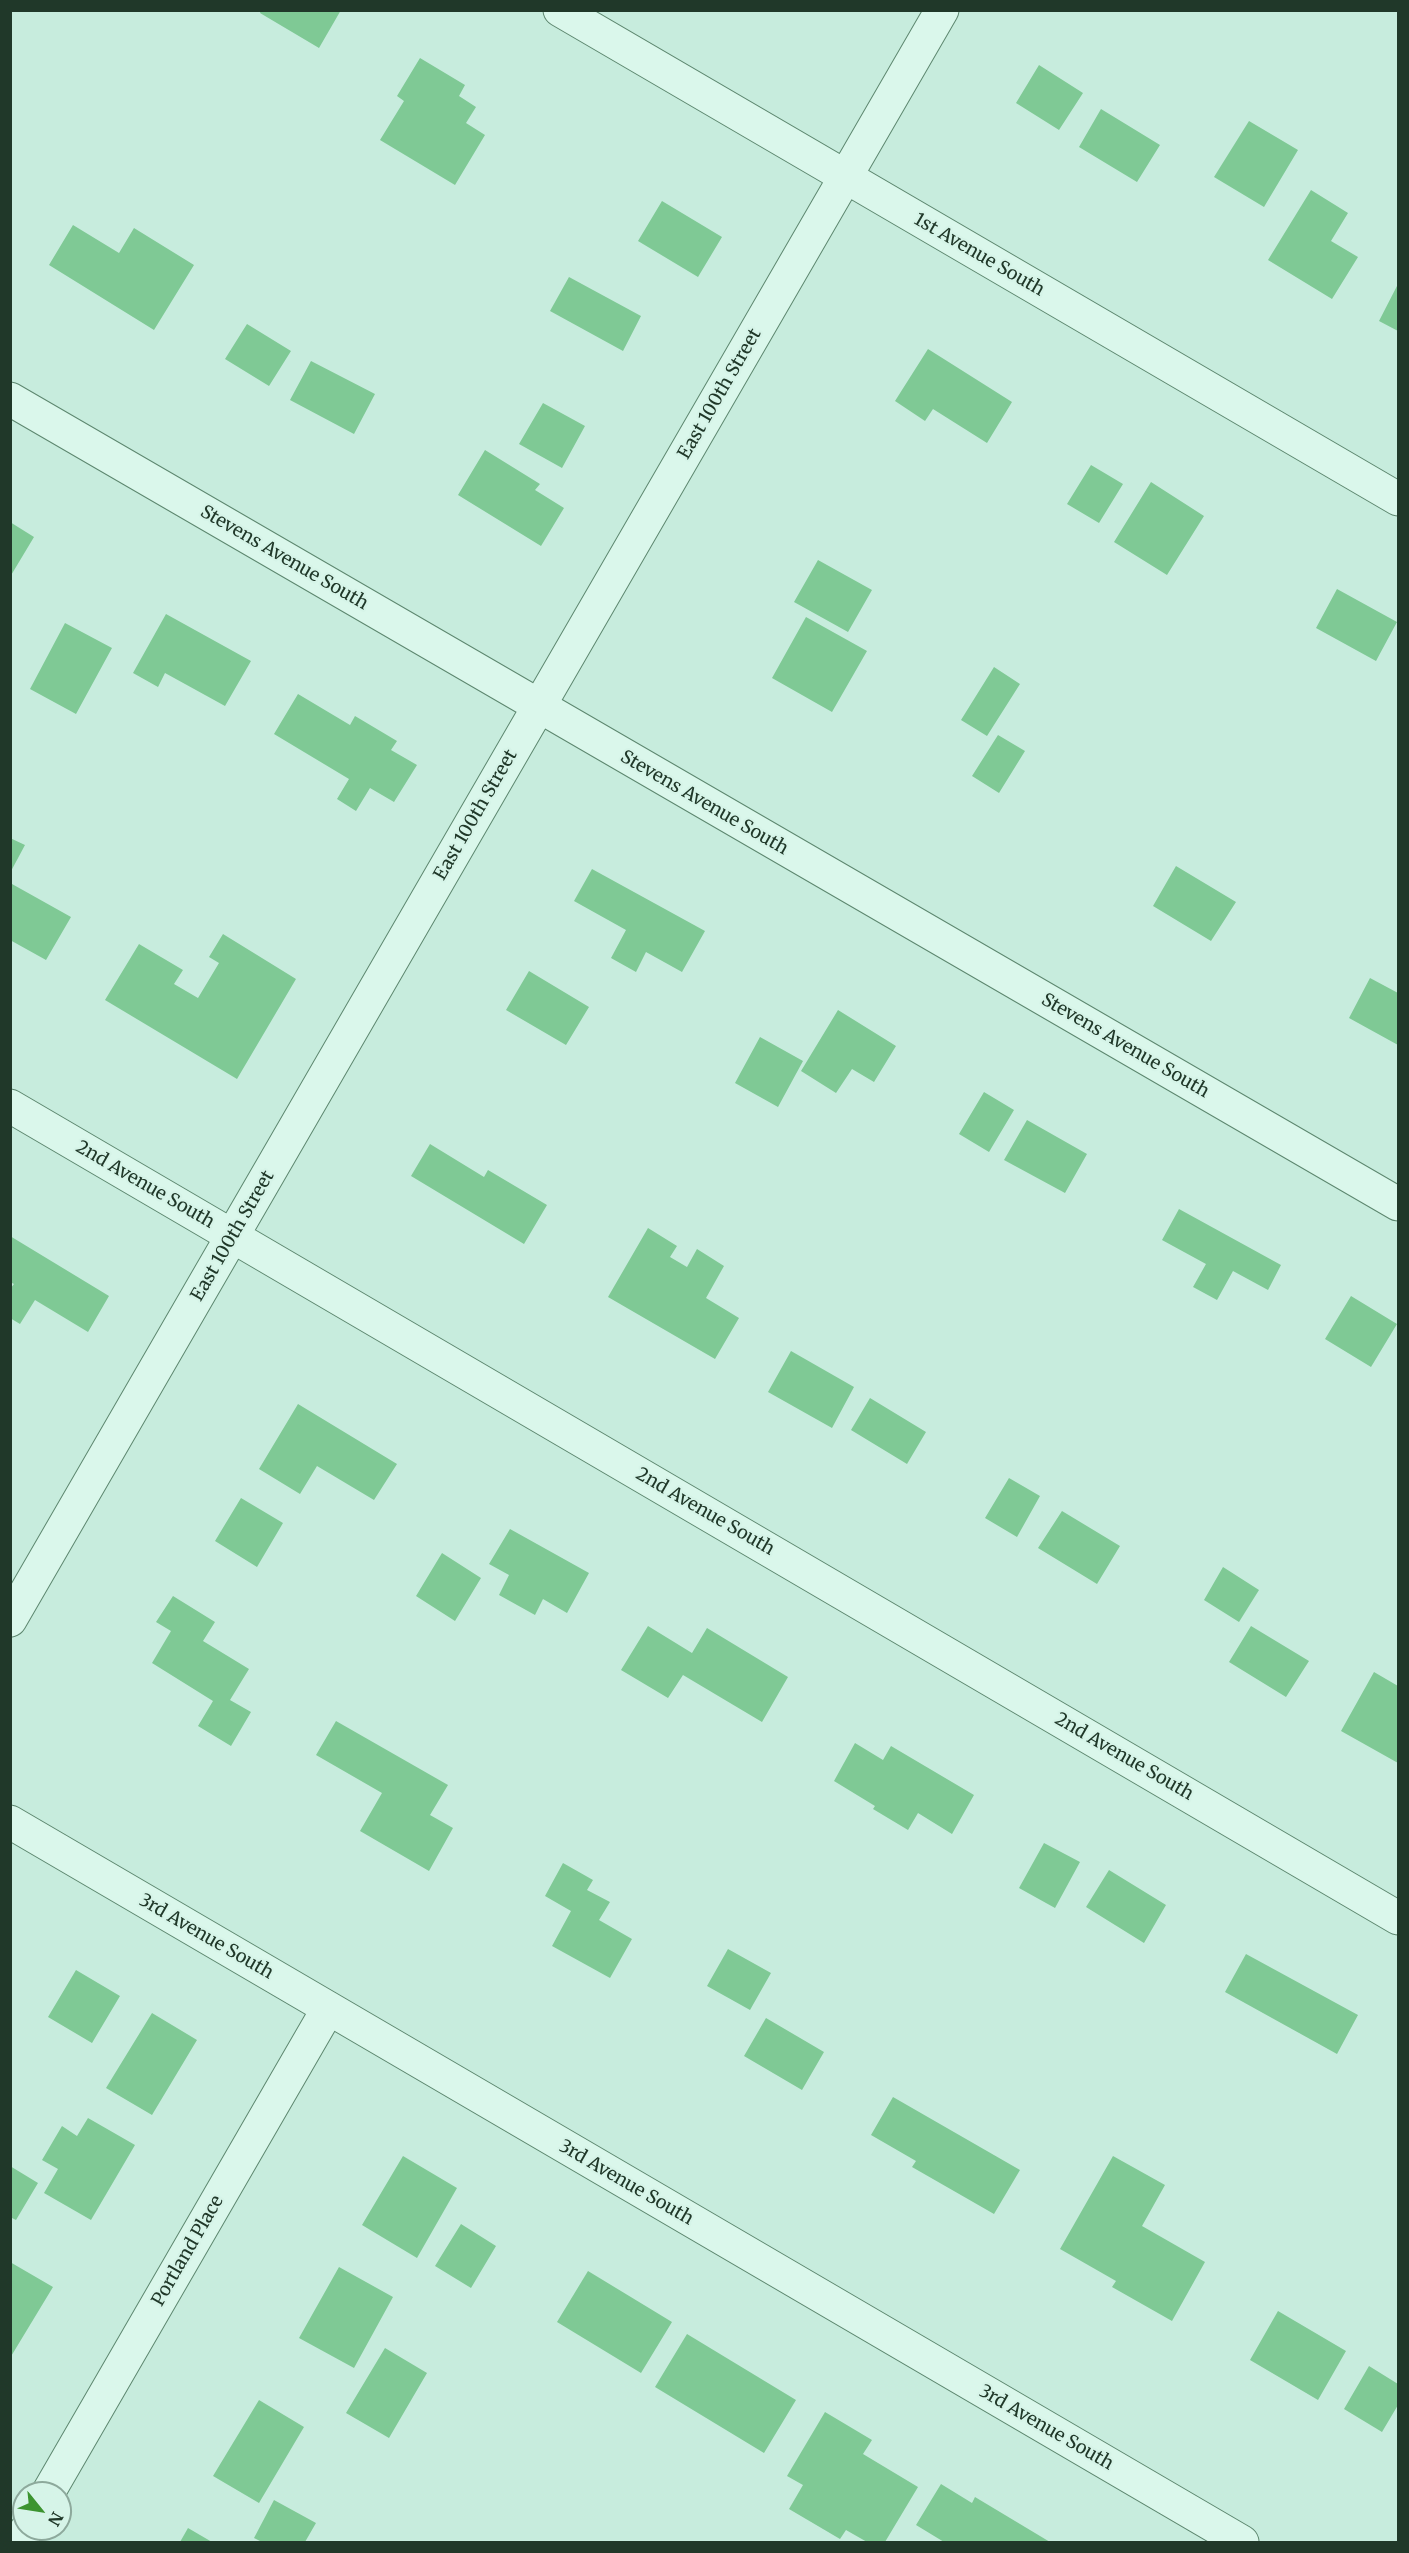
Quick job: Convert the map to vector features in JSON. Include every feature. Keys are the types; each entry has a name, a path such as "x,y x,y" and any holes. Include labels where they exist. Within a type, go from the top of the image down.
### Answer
{"street":[{"name":"1st Avenue South","path":"561,10 1398,499"},
{"name":"East 100th Street","path":"10,1620 942,10"},
{"name":"Stevens Avenue South","path":"10,399 1398,1204"},
{"name":"2nd Avenue South","path":"10,1106 1398,1918"},
{"name":"3rd Avenue South","path":"10,1822 1242,2542"},
{"name":"Portland Place","path":"55,2481 328,2008"}],"building":[{"path":"261,10 341,10 319,48 260,13"},
{"path":"420,58 465,85 459,96 476,107 466,123 485,135 455,185 380,140 404,101 397,96"},
{"path":"1039,65 1083,93 1059,130 1016,103"},
{"path":"1101,109 1160,145 1137,182 1079,147"},
{"path":"1249,121 1298,150 1264,207 1214,177"},
{"path":"1311,190 1348,213 1331,241 1358,257 1332,299 1268,260"},
{"path":"662,201 722,237 698,277 638,241"},
{"path":"73,225 119,253 134,228 194,265 154,330 49,265"},
{"path":"569,277 641,316 623,351 550,311"},
{"path":"1398,284 1398,331 1379,321"},
{"path":"247,324 291,351 269,386 225,359"},
{"path":"928,349 1012,402 987,443 933,409 925,421 895,401"},
{"path":"311,361 375,394 354,434 290,400"},
{"path":"543,403 585,426 562,468 519,444"},
{"path":"485,450 540,484 535,490 564,508 541,546 458,495"},
{"path":"1091,465 1123,484 1099,523 1067,504"},
{"path":"1151,482 1204,516 1167,575 1114,542"},
{"path":"10,522 34,537 10,577"},
{"path":"818,560 872,590 848,632 794,602"},
{"path":"1337,589 1397,622 1376,661 1316,628"},
{"path":"166,614 251,661 225,706 165,673 158,687 133,673"},
{"path":"806,617 867,651 832,712 772,678"},
{"path":"65,623 112,648 76,714 30,689"},
{"path":"994,667 1020,684 987,736 961,720"},
{"path":"298,694 350,725 355,716 397,741 391,750 417,765 394,802 370,788 356,811 337,799 349,779 274,734"},
{"path":"998,735 1025,751 999,793 972,776"},
{"path":"10,838 25,845 10,873"},
{"path":"1176,866 1236,902 1211,941 1153,906"},
{"path":"592,869 705,931 682,972 646,952 636,972 611,958 626,930 574,901"},
{"path":"12,884 71,917 46,960 10,940"},
{"path":"223,934 296,979 237,1079 105,1000 139,944 183,970 174,984 198,998 219,963 209,957"},
{"path":"529,971 589,1007 566,1045 506,1010"},
{"path":"1370,978 1398,993 1398,1045 1349,1018"},
{"path":"838,1010 896,1046 874,1082 852,1069 836,1093 801,1071"},
{"path":"760,1037 803,1061 778,1107 735,1083"},
{"path":"984,1092 1014,1110 989,1152 959,1134"},
{"path":"1027,1120 1087,1154 1065,1193 1004,1160"},
{"path":"430,1144 484,1177 488,1170 547,1205 524,1244 411,1176"},
{"path":"1179,1209 1281,1265 1268,1290 1233,1271 1217,1300 1193,1287 1206,1264 1162,1240"},
{"path":"648,1228 677,1246 670,1257 687,1267 697,1249 724,1266 706,1298 739,1318 715,1359 608,1297"},
{"path":"10,1236 109,1296 88,1332 35,1300 20,1324 10,1318 10,1289 14,1284 10,1282"},
{"path":"1351,1296 1397,1324 1371,1367 1325,1339"},
{"path":"791,1351 854,1387 832,1428 768,1392"},
{"path":"870,1398 926,1432 907,1464 851,1430"},
{"path":"298,1404 397,1464 374,1500 317,1466 300,1494 259,1469"},
{"path":"1009,1478 1040,1496 1017,1537 985,1518"},
{"path":"241,1498 283,1523 257,1567 215,1541"},
{"path":"1062,1511 1120,1546 1097,1584 1038,1548"},
{"path":"510,1529 589,1573 567,1613 543,1599 535,1615 499,1595 509,1575 489,1564"},
{"path":"442,1553 481,1578 455,1621 416,1596"},
{"path":"1223,1567 1259,1590 1239,1622 1204,1600"},
{"path":"173,1596 215,1622 203,1641 249,1669 230,1700 251,1712 231,1746 198,1726 213,1701 152,1663 171,1631 156,1622"},
{"path":"648,1626 692,1653 707,1628 788,1677 762,1722 683,1675 668,1698 621,1670"},
{"path":"1251,1626 1309,1661 1286,1697 1229,1662"},
{"path":"1374,1672 1398,1686 1398,1763 1341,1731"},
{"path":"336,1721 448,1785 430,1815 453,1828 429,1871 360,1831 382,1793 316,1755"},
{"path":"855,1743 883,1760 891,1746 974,1795 952,1834 918,1813 908,1830 873,1809 875,1806 834,1781"},
{"path":"1044,1843 1080,1862 1055,1908 1019,1888"},
{"path":"563,1863 593,1880 587,1890 610,1902 599,1920 632,1939 610,1978 552,1946 571,1911 545,1896"},
{"path":"1109,1870 1166,1905 1144,1943 1086,1907"},
{"path":"728,1949 771,1973 750,2010 707,1986"},
{"path":"1246,1954 1358,2015 1337,2054 1225,1992"},
{"path":"76,1970 120,1996 92,2043 48,2017"},
{"path":"152,2013 197,2040 152,2115 106,2088"},
{"path":"766,2018 824,2052 802,2090 744,2056"},
{"path":"893,2097 1020,2170 994,2214 912,2167 916,2161 871,2135"},
{"path":"88,2118 135,2145 91,2220 44,2193 58,2169 42,2160 62,2126 77,2136"},
{"path":"403,2156 457,2188 417,2258 362,2225"},
{"path":"1113,2156 1165,2185 1142,2226 1205,2262 1172,2321 1112,2287 1116,2281 1060,2249"},
{"path":"10,2166 38,2183 16,2220 10,2217"},
{"path":"461,2224 496,2246 471,2288 435,2266"},
{"path":"10,2262 53,2287 10,2358"},
{"path":"339,2267 393,2297 354,2368 299,2338"},
{"path":"588,2271 672,2322 641,2373 557,2322"},
{"path":"1278,2311 1346,2351 1318,2400 1250,2360"},
{"path":"687,2334 796,2400 764,2453 655,2387"},
{"path":"385,2348 427,2373 389,2438 346,2413"},
{"path":"1369,2366 1398,2384 1398,2405 1382,2432 1344,2409"},
{"path":"259,2400 304,2427 259,2503 213,2476"},
{"path":"825,2412 872,2440 863,2454 918,2487 885,2542 867,2542 846,2530 840,2539 789,2509 803,2485 787,2476"},
{"path":"941,2484 972,2503 975,2497 1050,2542 944,2542 916,2525"},
{"path":"274,2500 316,2523 305,2542 262,2542 254,2538"},
{"path":"188,2528 212,2542 180,2542"}]}
